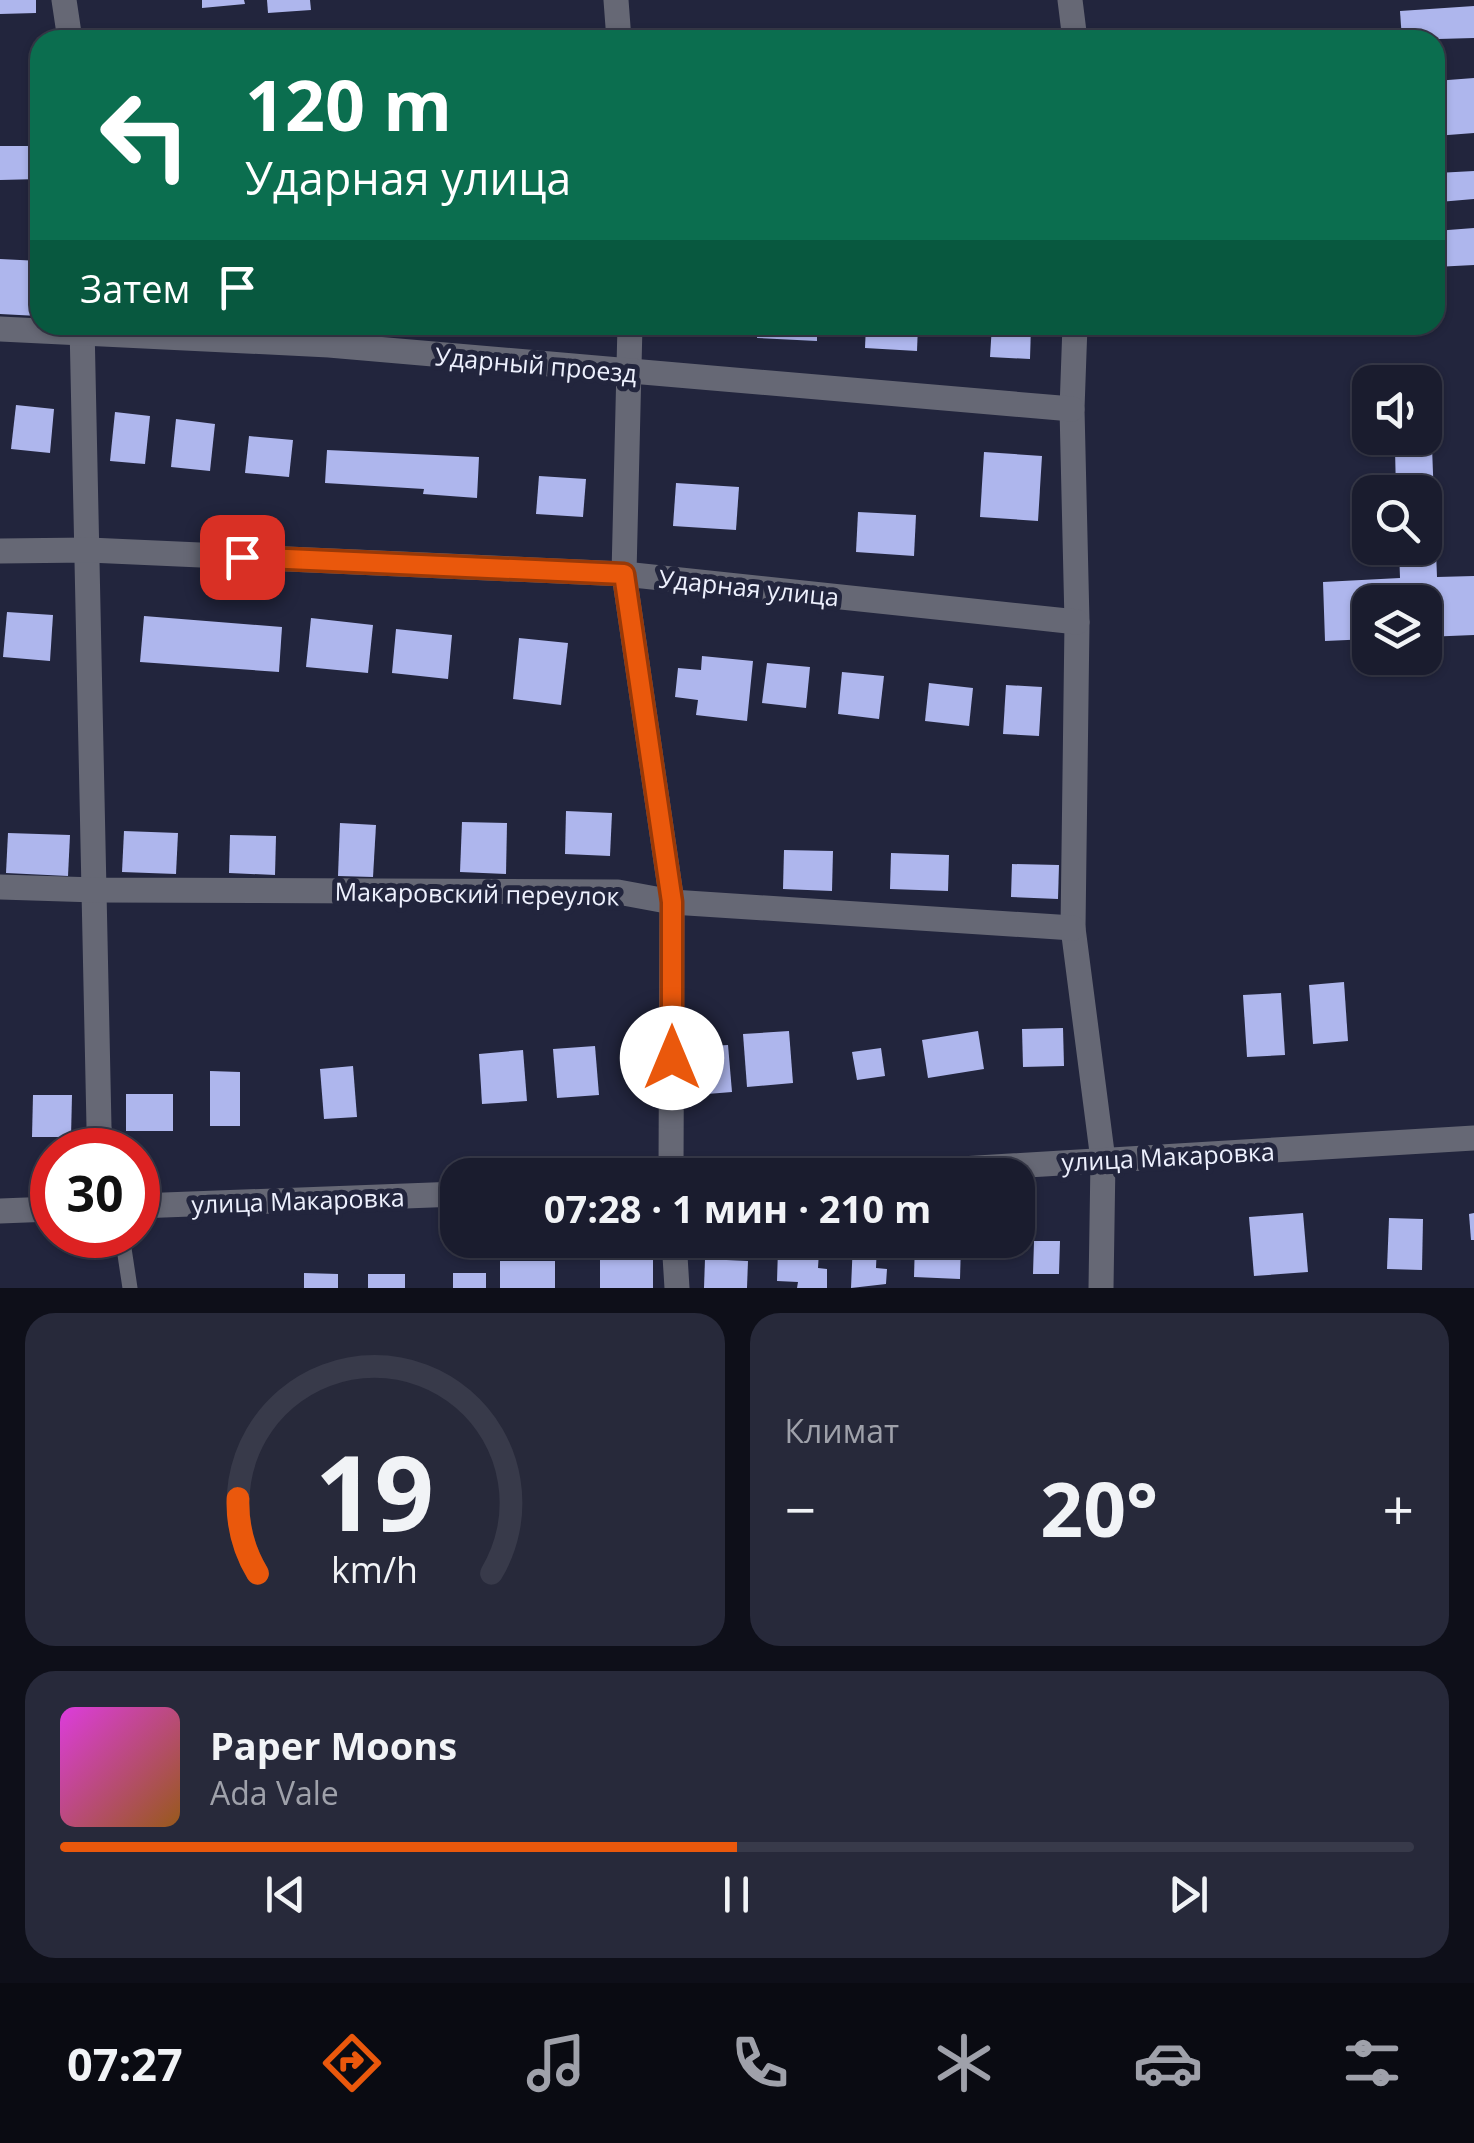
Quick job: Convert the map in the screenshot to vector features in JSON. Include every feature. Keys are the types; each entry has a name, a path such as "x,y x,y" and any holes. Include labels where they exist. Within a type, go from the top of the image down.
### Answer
{"street":[{"path":"64,0 68,30"},
{"path":"616,0 618,30"},
{"path":"1070,0 1074,30"},
{"name":"Ударный проезд","path":"0,329 30,329"},
{"path":"82,335 101,1128"},
{"name":"Ударный проезд","path":"184,335 1072,409"},
{"path":"630,335 624,574 672,902 671,1158"},
{"path":"1076,335 1072,409 1077,622 1073,928 1103,1160 1100,1288"},
{"name":"Ударная улица","path":"0,551 89,550 624,574 1077,622"},
{"name":"Макаровский переулок","path":"0,886 96,890 618,892 672,902 1073,928"},
{"name":"улица Макаровка","path":"1035,1164 1474,1138"},
{"name":"улица Макаровка","path":"160,1205 440,1195"},
{"path":"0,1211 30,1210"},
{"path":"675,1258 677,1288"}],"lane":[{"path":"125,1258 130,1288"}],"building":[{"path":"0,0 36,0 36,13 0,14"},
{"path":"202,0 244,0 245,4 202,8"},
{"path":"267,0 310,0 311,10 268,13"},
{"path":"1474,6 1474,38 1445,39 1445,30 1401,30 1400,11"},
{"path":"1474,78 1474,133 1445,135 1445,80"},
{"path":"0,146 30,146 30,179 0,180"},
{"path":"1474,171 1474,199 1445,201 1445,173"},
{"path":"1474,228 1474,265 1445,266 1445,230"},
{"path":"0,259 30,260 30,316 0,314"},
{"path":"817,335 817,341 757,338"},
{"path":"866,335 918,335 917,351 865,348"},
{"path":"991,335 1031,335 1030,359 990,357"},
{"path":"16,405 54,409 50,453 11,449"},
{"path":"115,412 150,416 145,464 110,461"},
{"path":"176,419 215,424 210,471 171,467"},
{"path":"249,436 293,440 289,477 245,473"},
{"path":"327,450 479,457 477,498 423,494 424,489 325,483"},
{"path":"984,452 1042,456 1038,521 980,517"},
{"path":"1395,455 1432,455 1433,475 1396,475"},
{"path":"539,476 586,479 583,517 536,514"},
{"path":"676,483 739,487 736,530 673,526"},
{"path":"858,512 916,515 914,556 856,552"},
{"path":"1400,565 1437,565 1437,577 1474,576 1474,635 1442,636 1442,585 1352,585 1352,640 1325,641 1323,582 1400,578"},
{"path":"7,612 53,615 50,661 3,657"},
{"path":"144,616 282,627 279,672 140,662"},
{"path":"311,618 373,625 368,673 306,667"},
{"path":"396,629 452,635 448,679 392,673"},
{"path":"519,638 568,643 561,705 513,699"},
{"path":"702,656 753,661 747,721 696,715 698,700 675,697 678,668 701,670"},
{"path":"767,663 810,667 806,708 762,703"},
{"path":"842,672 884,676 879,719 838,714"},
{"path":"929,683 973,688 969,726 925,721"},
{"path":"1006,685 1042,687 1039,736 1003,734"},
{"path":"566,811 612,813 610,856 565,854"},
{"path":"462,822 507,823 506,874 460,872"},
{"path":"340,823 376,825 373,877 338,876"},
{"path":"124,831 178,833 176,874 122,872"},
{"path":"8,833 70,835 68,876 6,873"},
{"path":"230,835 276,836 275,875 229,873"},
{"path":"784,850 833,851 832,891 783,889"},
{"path":"891,853 949,855 948,891 890,889"},
{"path":"1012,864 1059,865 1058,899 1011,897"},
{"path":"1344,982 1348,1041 1313,1044 1309,985"},
{"path":"1281,993 1285,1055 1247,1057 1243,995"},
{"path":"1063,1028 1064,1066 1023,1067 1022,1029"},
{"path":"789,1031 793,1083 747,1087 743,1034"},
{"path":"978,1031 984,1069 928,1078 922,1040"},
{"path":"728,1045 732,1092 695,1095 691,1047"},
{"path":"595,1046 599,1095 557,1098 553,1049"},
{"path":"881,1048 885,1076 857,1080 852,1052"},
{"path":"523,1050 527,1101 482,1104 479,1054"},
{"path":"353,1066 357,1117 324,1119 320,1069"},
{"path":"210,1071 240,1072 240,1126 210,1126"},
{"path":"126,1094 173,1094 173,1131 126,1128"},
{"path":"33,1095 72,1095 71,1128 32,1128"},
{"path":"1303,1213 1308,1272 1254,1276 1249,1217"},
{"path":"1474,1213 1474,1240 1471,1240 1469,1214"},
{"path":"1389,1218 1423,1219 1422,1270 1387,1269"},
{"path":"1035,1241 1060,1241 1059,1274 1033,1274"},
{"path":"600,1258 653,1258 653,1288 600,1288"},
{"path":"778,1258 819,1258 818,1268 827,1269 827,1288 797,1288 798,1282 777,1281"},
{"path":"852,1258 876,1258 876,1268 887,1269 886,1284 851,1288"},
{"path":"915,1258 961,1258 960,1279 914,1277"},
{"path":"705,1259 748,1261 747,1288 704,1288"},
{"path":"500,1261 555,1261 555,1288 500,1288"},
{"path":"304,1273 338,1274 338,1288 304,1288"},
{"path":"453,1273 486,1273 486,1288 453,1288"},
{"path":"368,1274 405,1274 405,1288 368,1288"}],"route":[{"path":"242,557 624,574 672,902 672,1058"}]}
